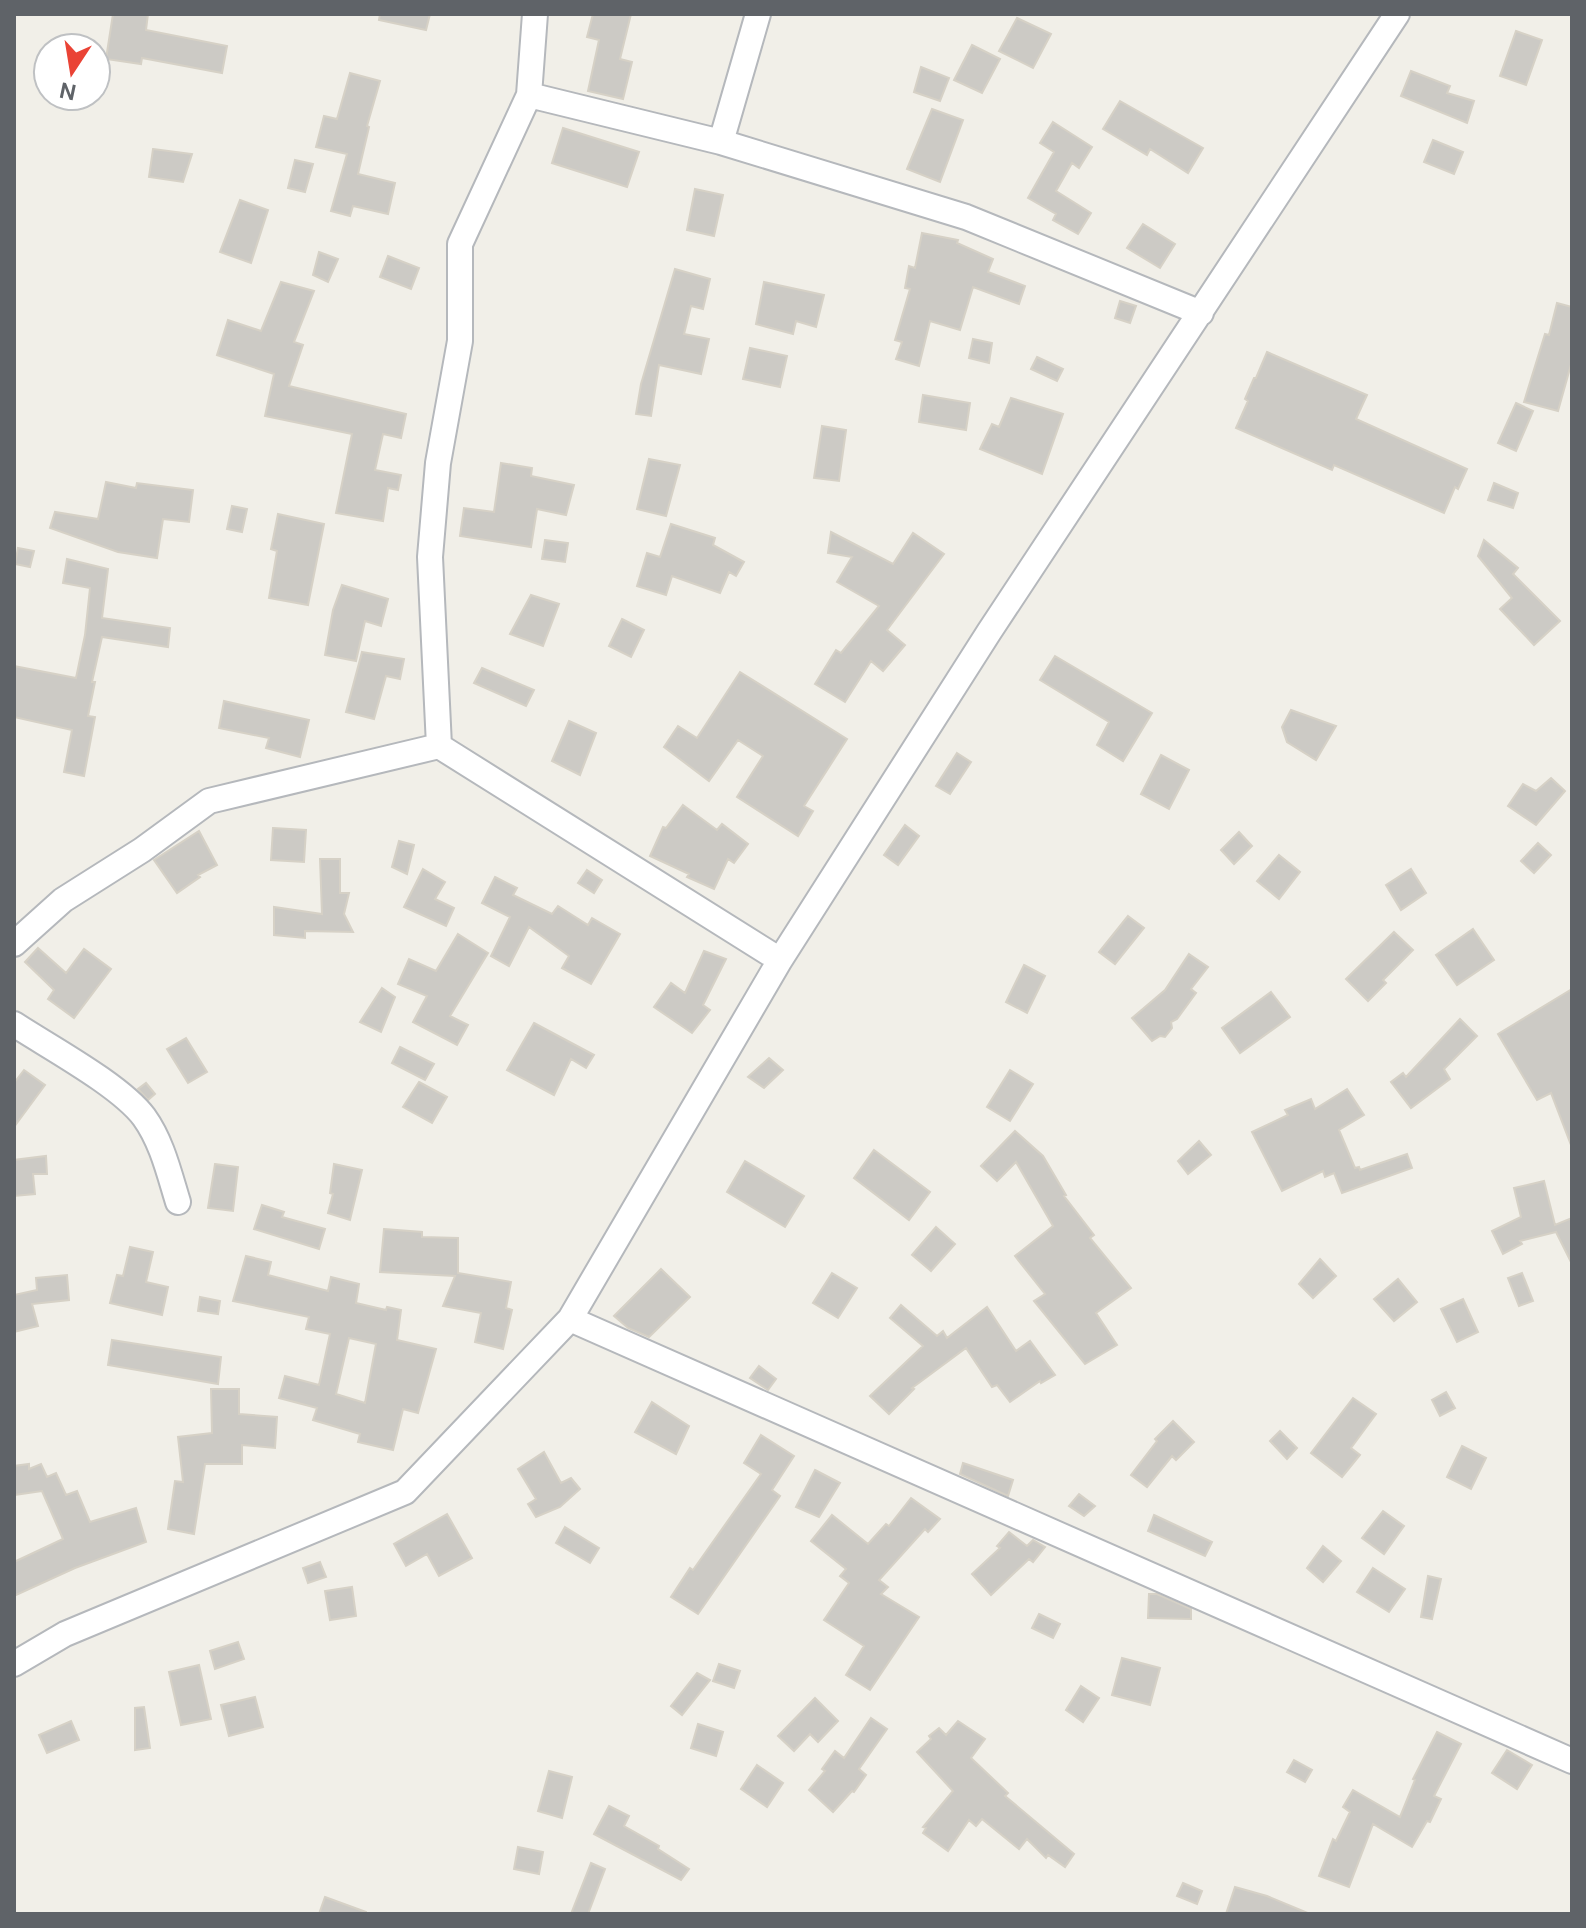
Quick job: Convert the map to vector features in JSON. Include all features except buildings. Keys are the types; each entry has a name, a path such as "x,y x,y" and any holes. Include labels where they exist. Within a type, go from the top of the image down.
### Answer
{"street":[{"path":"439,746 430,557 438,463 460,341 460,244 529,95 535,14"},
{"path":"721,142 758,14"},
{"path":"14,1664 65,1634 405,1492 570,1319 780,960 989,632 1395,15"},
{"path":"529,95 721,142 966,217 1201,313"},
{"path":"14,944 63,900 142,850 209,801 439,746 780,960"},
{"path":"14,1024 108,1085 143,1115 161,1148 178,1202"},
{"path":"570,1319 1572,1761"}]}
